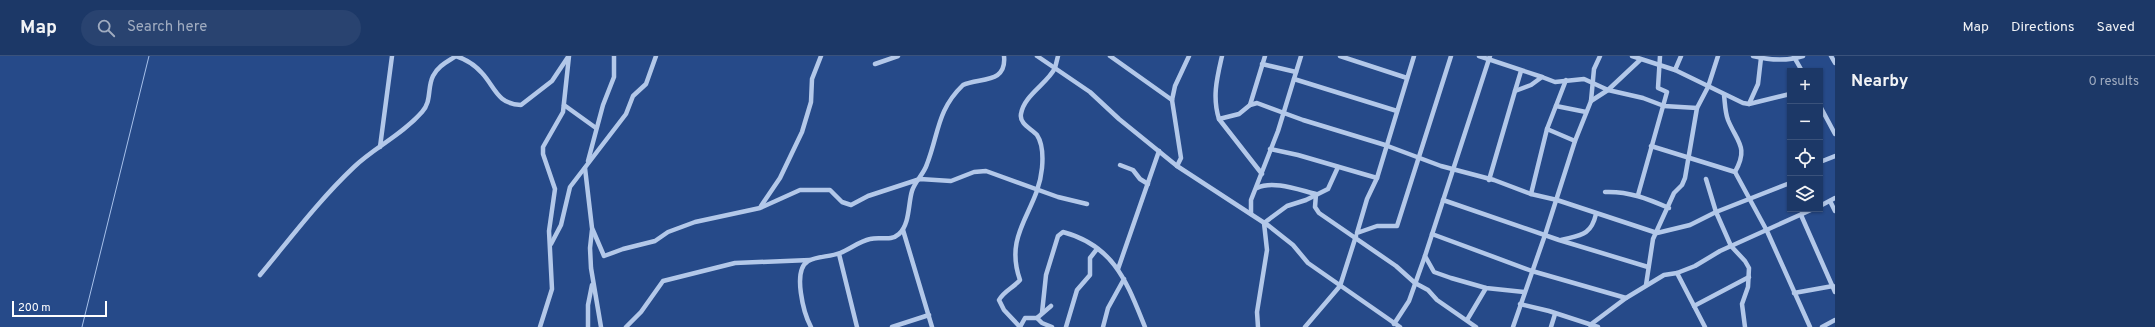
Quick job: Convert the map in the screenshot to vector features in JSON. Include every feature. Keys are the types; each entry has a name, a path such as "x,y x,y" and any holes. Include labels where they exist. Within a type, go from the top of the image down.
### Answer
{"street":[{"path":"380,147 392,56"},
{"path":"260,275 336,185 363,159 389,142 426,108 434,75 440,67 456,56 464,59 481,72 498,96 509,102 521,105 552,81 569,56"},
{"path":"540,327 552,288 550,231 555,189 542,154 543,148 561,117 564,105 569,56"},
{"path":"588,162 596,128 614,77 614,56"},
{"path":"550,246 561,225 570,187 626,114 633,96 646,84 656,56"},
{"path":"760,208 780,178 802,132 811,102 812,79 821,56"},
{"path":"875,64 898,56"},
{"path":"932,327 903,230 912,192 927,166 939,119 945,108 963,85 987,81 995,77 1002,67 1004,56"},
{"path":"1037,56 1090,92 1177,166 1264,223 1293,245 1308,263 1400,327"},
{"path":"1051,306 1037,318 1025,318 1020,327 1004,310 999,300 1004,293 1014,287 1020,280 1015,266 1015,245 1019,232 1031,207 1041,176 1042,151 1037,136 1023,122 1021,114 1024,106 1055,68 1058,56"},
{"path":"1110,56 1172,100"},
{"path":"1177,166 1181,158 1172,100 1175,86 1189,56"},
{"path":"1222,56 1215,93 1216,108 1219,119 1262,174"},
{"path":"1250,105 1265,56"},
{"path":"1251,214 1251,200 1257,188 1270,149 1278,131 1282,113 1301,56"},
{"path":"1340,56 1407,78"},
{"path":"1305,327 1340,286 1414,56"},
{"path":"1356,235 1377,226 1397,226 1451,56"},
{"path":"1479,56 1489,58 1521,71 1555,82 1577,78 1592,81 1608,90 1643,98 1664,106 1697,108"},
{"path":"1513,327 1557,200 1575,141 1591,101 1594,69 1600,56"},
{"path":"1632,56 1658,66 1675,70 1724,95 1749,104 1787,95"},
{"path":"1638,195 1667,92 1658,88 1658,66 1660,56"},
{"path":"1675,70 1680,56"},
{"path":"1646,285 1653,240 1659,225 1669,208 1674,193 1682,185 1690,157 1697,108 1708,86 1718,56"},
{"path":"1753,56 1761,58 1803,56"},
{"path":"1831,56 1835,63"},
{"path":"1794,57 1800,68"},
{"path":"1394,324 1409,301 1489,58"},
{"path":"1749,104 1758,84 1761,58"},
{"path":"1591,101 1608,90 1640,60"},
{"path":"1262,64 1296,72"},
{"path":"1489,180 1521,71"},
{"path":"1515,91 1531,85 1542,77"},
{"path":"1294,79 1397,111"},
{"path":"1530,194 1547,129 1566,80"},
{"path":"1724,95 1728,119 1742,147 1741,161 1735,172"},
{"path":"1219,119 1239,114 1250,105 1256,103 1282,113 1385,145 1452,169 1530,194 1557,200 1596,214 1628,222 1640,229 1657,233 1690,225 1716,212 1787,184"},
{"path":"564,105 596,128"},
{"path":"1556,106 1586,112"},
{"path":"1823,112 1835,134"},
{"path":"1547,129 1575,141"},
{"path":"1651,146 1735,172 1767,231 1810,327"},
{"path":"1270,149 1298,155 1376,178"},
{"path":"1118,269 1159,151"},
{"path":"1823,161 1835,156"},
{"path":"1120,165 1132,170 1141,180 1148,184"},
{"path":"1264,223 1288,206 1306,200 1330,186 1338,167"},
{"path":"585,168 592,228 590,248 592,284 601,327"},
{"path":"592,228 602,254 607,256 623,248 655,241 668,232 695,222 760,208 790,193 818,188 830,190 842,202 851,205 868,196 920,179 951,181 974,172 986,171 1058,197 1087,204"},
{"path":"1706,179 1716,212 1731,246 1747,264 1749,277 1748,287 1742,304 1745,327"},
{"path":"1257,188 1262,185 1272,185 1316,194"},
{"path":"1605,192 1638,195 1669,208"},
{"path":"1316,194 1315,207 1319,213 1356,235 1415,283 1428,290 1438,300 1476,327"},
{"path":"1823,204 1835,198"},
{"path":"1443,200 1545,236 1648,267"},
{"path":"1830,201 1835,211"},
{"path":"1590,325 1626,298 1664,275 1678,273 1731,246 1807,212"},
{"path":"1559,240 1585,234 1594,225 1596,214"},
{"path":"1801,215 1835,292"},
{"path":"1258,327 1257,312 1267,250 1264,223"},
{"path":"626,327 641,312 663,281 736,263 812,260 838,254 868,239 891,238 903,230"},
{"path":"1042,313 1046,275 1059,234 1066,233 1097,249 1110,258 1130,289 1145,327"},
{"path":"1432,234 1532,271 1626,298"},
{"path":"1066,327 1077,290 1090,275 1090,258 1097,249"},
{"path":"838,254 857,327"},
{"path":"1425,256 1434,272 1486,288 1524,292"},
{"path":"812,260 807,262 802,268 800,280 806,314 812,327"},
{"path":"1678,273 1705,327"},
{"path":"1694,306 1749,277"},
{"path":"1103,327 1108,308 1124,279"},
{"path":"588,327 588,305 592,284"},
{"path":"1794,293 1833,286"},
{"path":"1467,320 1486,288"},
{"path":"1520,304 1598,327"},
{"path":"1551,327 1555,314"},
{"path":"892,327 929,315"},
{"path":"1037,318 1042,323 1052,327"},
{"path":"1822,327 1835,320"}],"waterway":[{"path":"82,327 149,56"}]}
